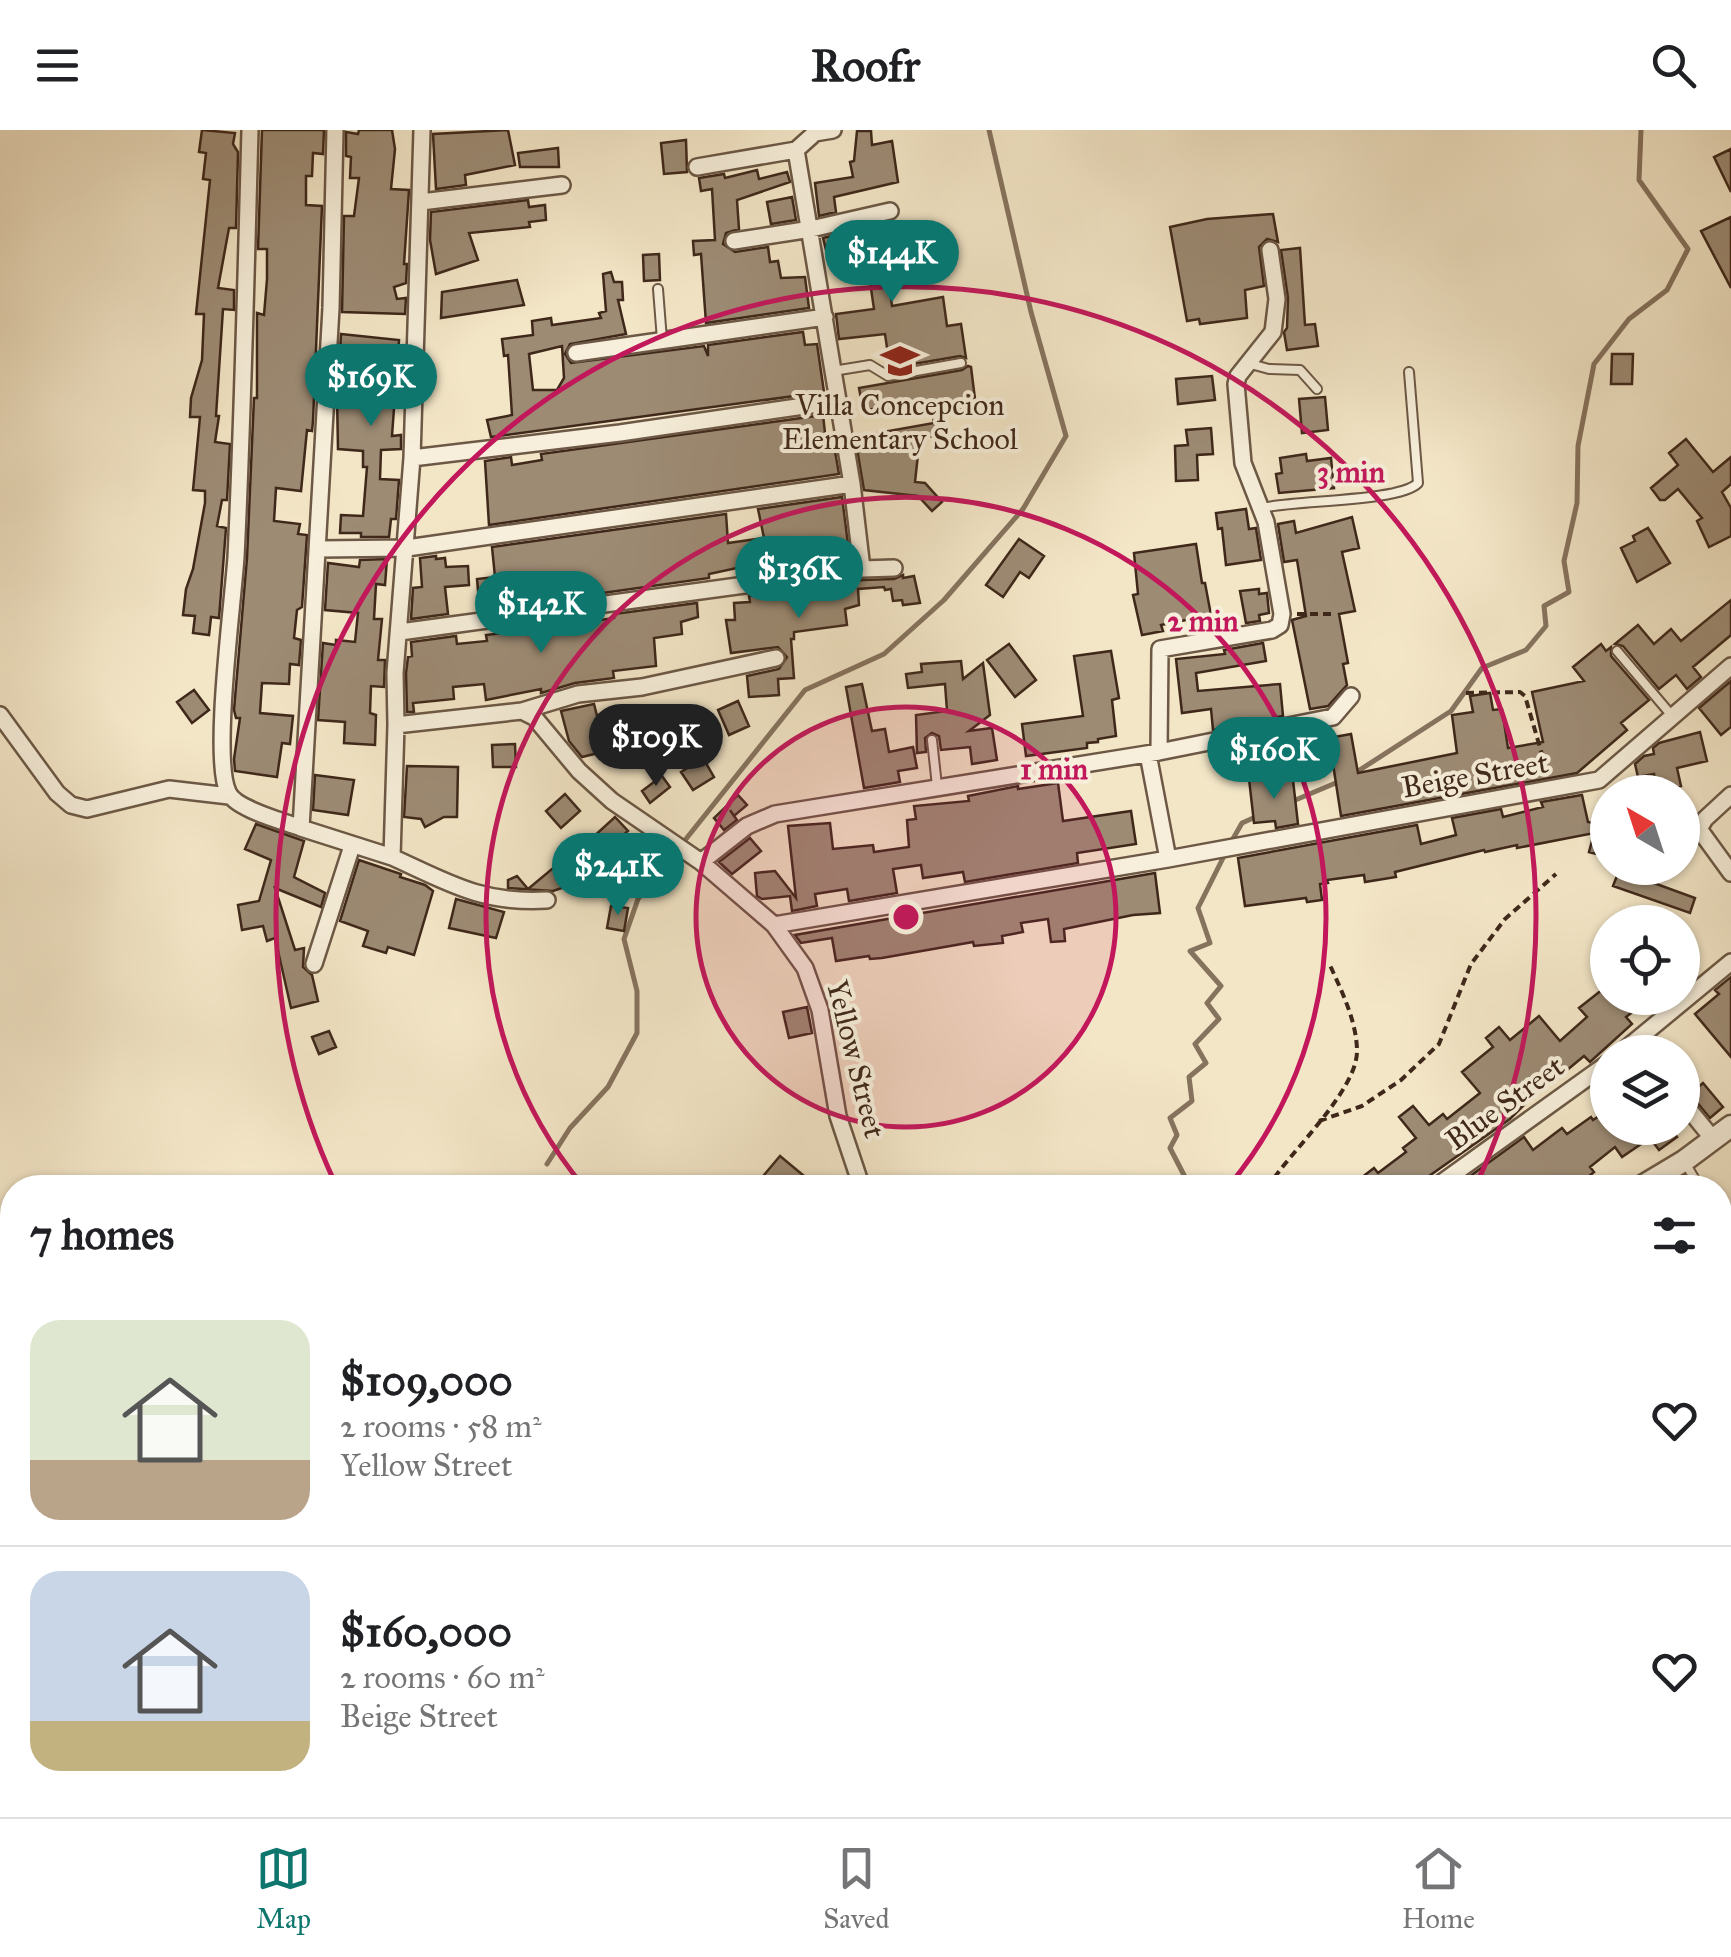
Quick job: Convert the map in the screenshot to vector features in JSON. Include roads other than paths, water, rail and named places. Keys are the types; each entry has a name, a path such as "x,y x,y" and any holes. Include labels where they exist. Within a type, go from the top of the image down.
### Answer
{"street":[{"path":"229,796 223,747 236,558 250,130"},
{"path":"301,828 331,308 335,130"},
{"path":"392,857 395,673 412,458 422,130"},
{"path":"697,167 796,150 815,132 833,130"},
{"path":"796,150 852,484 862,569"},
{"path":"422,202 562,185"},
{"path":"734,242 890,211"},
{"path":"1168,859 1153,753 1160,648 1272,630 1280,624 1282,614 1262,508 1243,463 1236,384 1272,332 1277,300 1270,250"},
{"path":"576,353 825,317"},
{"path":"412,458 838,401"},
{"path":"318,548 406,548 852,484"},
{"path":"400,632 862,569 894,568"},
{"path":"396,725 522,711 578,694 642,687 776,658"},
{"name":"Beige Street","path":"1605,775 1731,666"},
{"path":"698,860 747,826 775,814 1153,753 1334,717 1351,696"},
{"name":"Yellow Street","path":"522,711 534,717 601,791 698,860 774,925 806,968 820,1010 838,1116 858,1175"},
{"path":"0,715 57,793 71,805 87,810 170,790 229,796 239,804 301,828 392,857 479,896 515,902 547,900"},
{"name":"Beige Street","path":"774,925 1168,859 1590,782"},
{"path":"1700,828 1731,795"},
{"path":"1700,830 1731,873"},
{"path":"314,964 352,846"},
{"path":"1654,1035 1731,962"},
{"name":"Blue Street","path":"1452,1175 1590,1076"},
{"path":"1700,1123 1713,1140"},
{"path":"1660,1175 1731,1126"}],"lane":[{"path":"658,290 662,340"},
{"path":"834,370 870,365 888,376 961,363"},
{"path":"1247,363 1269,369 1300,370 1317,390"},
{"path":"1262,508 1289,502 1386,496 1418,484 1408,372"},
{"path":"1617,651 1672,718"},
{"path":"932,740 937,786"},
{"path":"1684,1161 1692,1175"}],"waterway":[{"path":"547,1164 570,1128 608,1087 637,1033 637,991 624,939 638,899 805,690 884,654 944,600 1023,509 1066,436 1031,312 989,130"},
{"path":"1352,775 1451,711 1482,668 1526,650 1546,626 1544,606 1569,592 1564,561 1577,503 1578,446 1594,364 1629,319 1667,290 1688,249 1639,180 1641,130"},
{"path":"1293,801 1338,782"},
{"path":"1230,844 1242,823 1260,815"},
{"path":"1184,1175 1170,1148 1177,1135 1170,1118 1192,1101 1189,1077 1206,1063 1195,1044 1219,1019 1207,1003 1221,986 1190,951 1210,943 1198,908 1225,854"}],"place":[{"name":"Villa Concepcion Elementary School","path":"900,361"}]}
